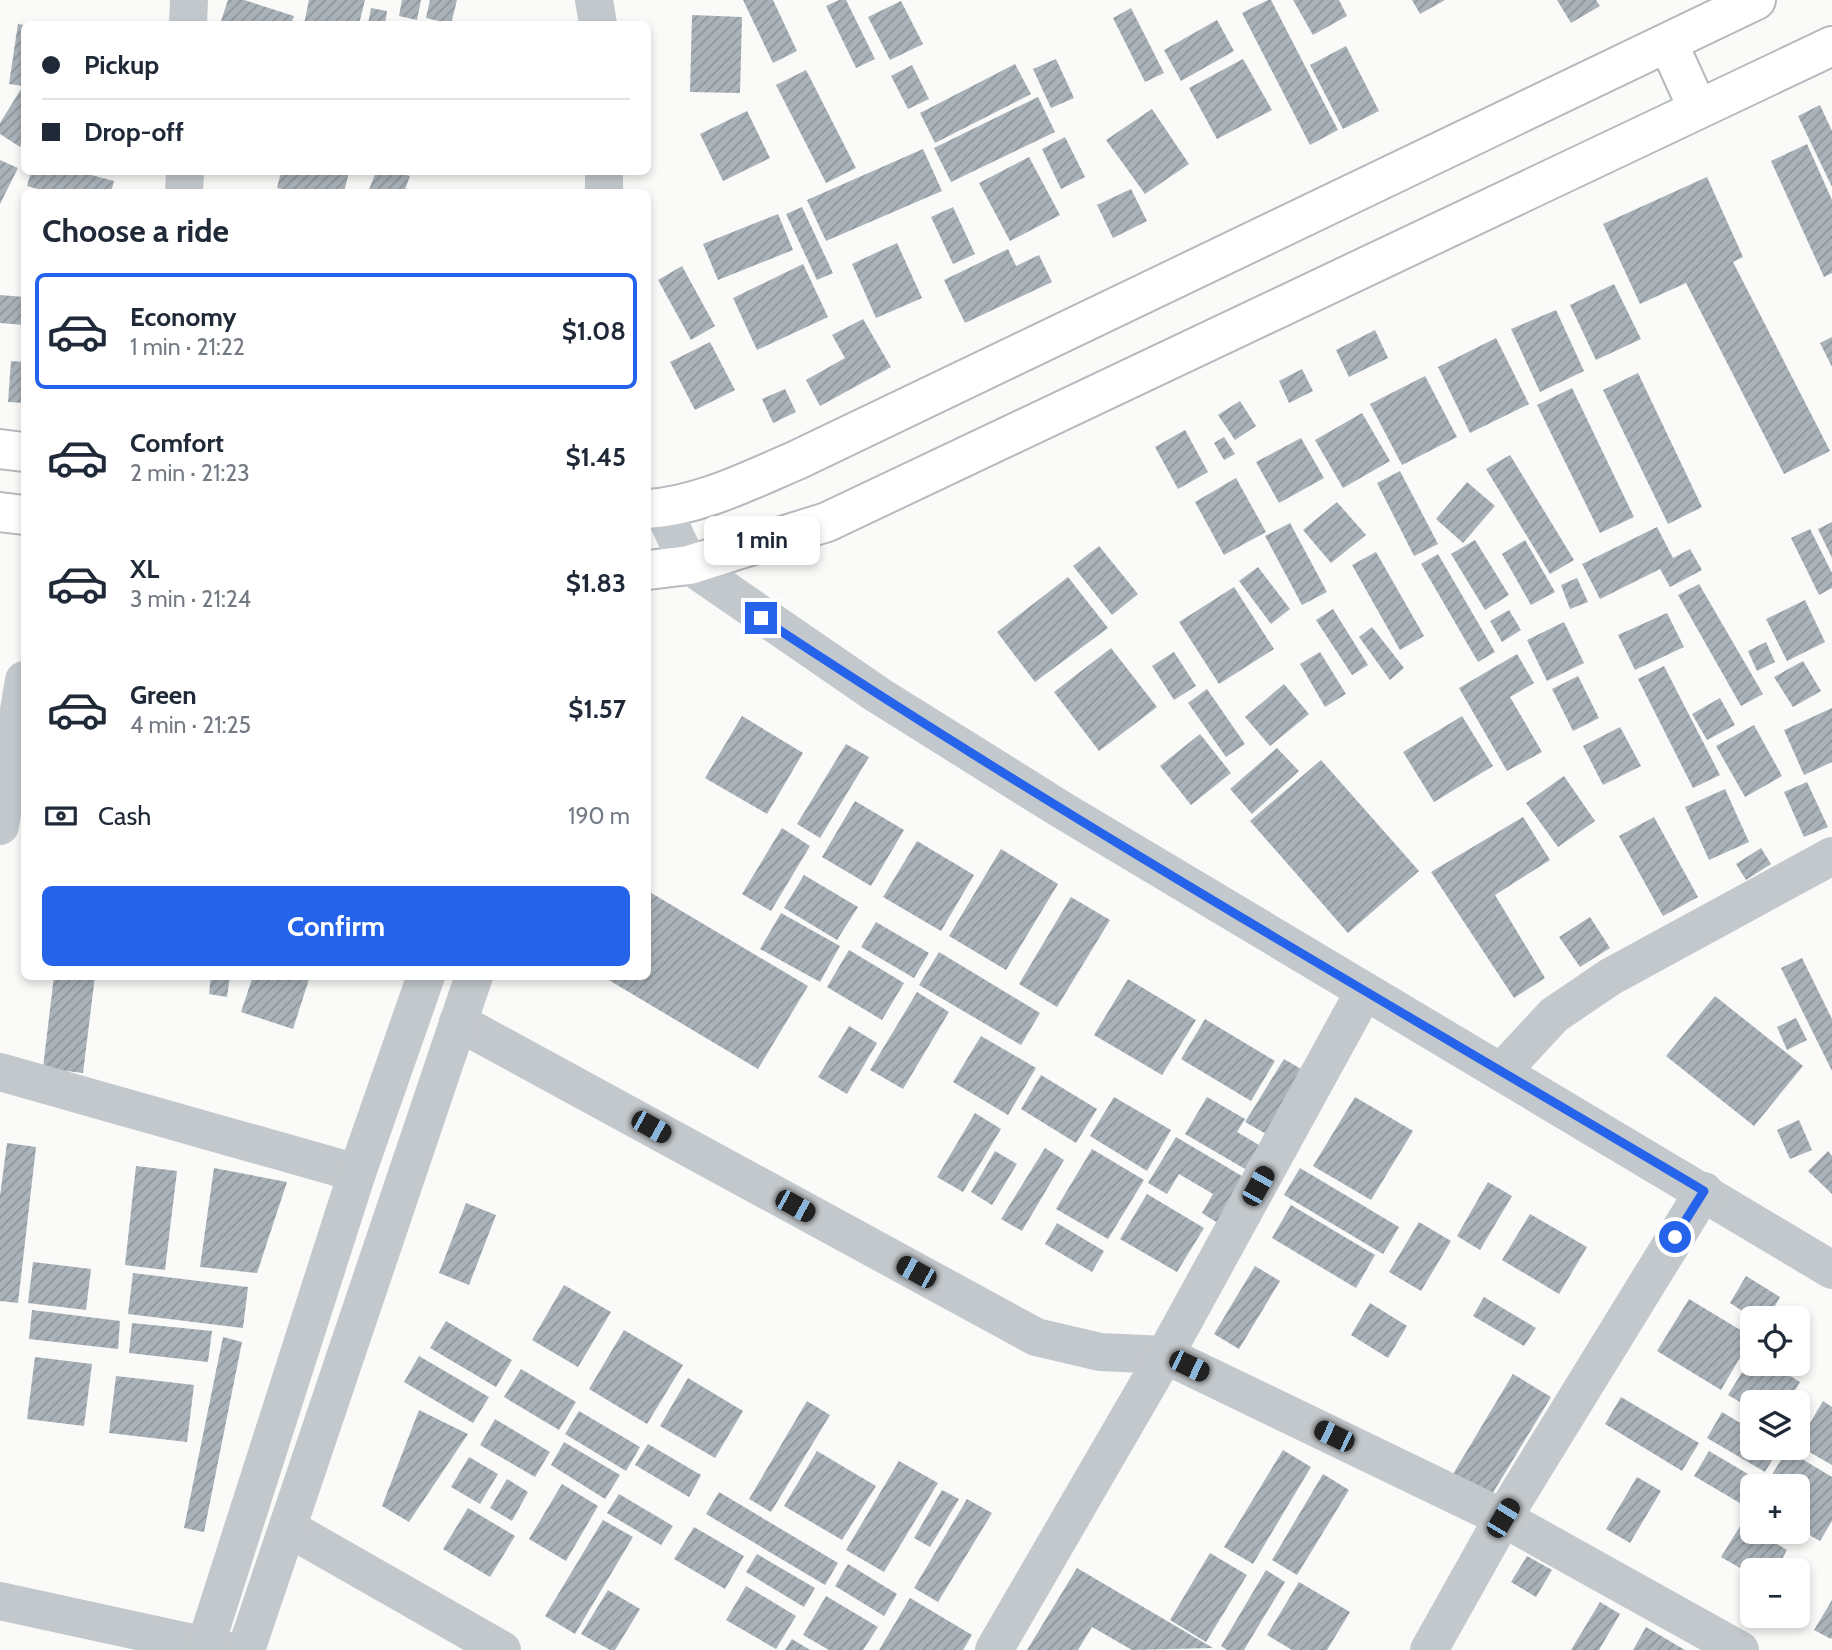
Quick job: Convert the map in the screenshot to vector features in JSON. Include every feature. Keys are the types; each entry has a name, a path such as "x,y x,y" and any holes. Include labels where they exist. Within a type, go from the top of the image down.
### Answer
{"main road":[{"path":"655,508 720,492 797,460 1756,0"},
{"path":"1668,43 1698,109"},
{"path":"651,570 689,565 827,522 1832,46"},
{"path":"0,449 21,452"},
{"path":"0,512 21,515"}],"street":[{"path":"188,21 189,0"},
{"path":"594,0 598,21"},
{"path":"655,508 689,565 761,618 890,702 1364,992 1704,1191 1832,1270"},
{"path":"0,826 21,698"},
{"path":"1501,1072 1555,1015 1610,977 1832,856"},
{"path":"0,1601 211,1649 357,1173 425,980"},
{"path":"246,1650 473,980"},
{"path":"994,1650 1166,1355 1364,992"},
{"path":"458,1022 1036,1337 1100,1352 1166,1355 1503,1518 1740,1650"},
{"path":"0,1072 357,1173"},
{"path":"1429,1650 1503,1518 1704,1191"},
{"path":"288,1528 502,1650"}],"building":[{"path":"228,0 244,0 294,16 292,21 221,21"},
{"path":"309,0 365,0 360,21 305,21"},
{"path":"402,0 421,0 417,20 399,16"},
{"path":"430,0 457,0 452,21 426,18"},
{"path":"743,0 773,0 797,51 773,63"},
{"path":"846,0 875,59 856,68 826,6"},
{"path":"1271,0 1338,130 1310,145 1242,13"},
{"path":"1293,0 1339,0 1347,16 1313,35"},
{"path":"1412,0 1445,0 1420,14"},
{"path":"1557,0 1596,0 1600,6 1571,23"},
{"path":"901,1 923,44 890,60 868,17"},
{"path":"371,8 387,11 385,21 369,21"},
{"path":"1131,8 1164,73 1145,82 1113,18"},
{"path":"692,15 742,17 740,93 690,92"},
{"path":"1217,20 1234,51 1181,81 1164,50"},
{"path":"18,24 21,24 21,86 9,84"},
{"path":"1346,46 1379,111 1343,129 1310,65"},
{"path":"1056,59 1074,98 1051,108 1033,69"},
{"path":"1243,59 1272,110 1217,139 1189,88"},
{"path":"1015,64 1031,94 935,143 920,113"},
{"path":"912,65 929,99 908,109 891,76"},
{"path":"806,70 856,168 826,183 776,85"},
{"path":"21,89 20,147 0,134 0,123"},
{"path":"1038,97 1055,132 951,182 934,148"},
{"path":"1820,105 1832,131 1832,187 1798,116"},
{"path":"1152,109 1189,164 1145,194 1106,140"},
{"path":"747,111 770,158 723,181 700,134"},
{"path":"1065,137 1085,177 1061,189 1042,149"},
{"path":"1807,144 1832,200 1832,273 1824,277 1771,161"},
{"path":"923,149 942,191 826,241 807,200"},
{"path":"1029,157 1060,215 1010,241 979,183"},
{"path":"0,160 18,168 0,204"},
{"path":"30,175 91,175 114,181 112,189 38,189 27,186"},
{"path":"280,175 348,175 345,189 277,188"},
{"path":"375,175 410,176 405,189 369,189"},
{"path":"1707,177 1743,257 1733,262 1830,451 1784,474 1686,283 1640,304 1603,224"},
{"path":"1131,189 1147,221 1113,238 1097,205"},
{"path":"802,207 833,273 817,280 786,214"},
{"path":"953,207 975,254 953,264 931,217"},
{"path":"778,214 793,250 718,280 703,244"},
{"path":"897,243 922,298 876,318 852,264"},
{"path":"1008,249 1016,266 1039,255 1052,282 965,323 944,280"},
{"path":"803,264 828,317 757,350 733,298"},
{"path":"682,266 715,326 691,340 658,280"},
{"path":"1614,284 1641,339 1596,360 1570,305"},
{"path":"0,295 21,297 21,325 0,323"},
{"path":"1556,310 1584,371 1540,392 1511,329"},
{"path":"863,319 891,367 820,406 806,380 845,358 832,335"},
{"path":"1375,330 1388,358 1349,377 1336,350"},
{"path":"1832,337 1832,367 1820,343"},
{"path":"1496,338 1529,404 1470,433 1438,367"},
{"path":"710,342 735,390 695,410 670,362"},
{"path":"11,361 21,362 21,403 8,402"},
{"path":"1302,369 1313,391 1289,403 1279,381"},
{"path":"1638,373 1702,507 1668,524 1603,390"},
{"path":"1425,376 1457,437 1402,465 1370,404"},
{"path":"1572,388 1634,517 1600,533 1537,405"},
{"path":"785,389 796,412 773,423 762,399"},
{"path":"1240,401 1256,426 1235,440 1218,415"},
{"path":"1362,413 1390,461 1343,488 1315,440"},
{"path":"1185,430 1208,472 1178,489 1155,447"},
{"path":"1224,437 1235,454 1224,460 1214,443"},
{"path":"1301,438 1324,478 1279,503 1256,462"},
{"path":"1510,455 1574,560 1550,574 1486,469"},
{"path":"1400,471 1438,544 1414,556 1377,483"},
{"path":"1236,478 1266,532 1224,555 1195,502"},
{"path":"1467,482 1495,506 1463,543 1436,519"},
{"path":"1337,502 1366,535 1331,563 1303,530"},
{"path":"1832,522 1832,558 1818,529"},
{"path":"1290,523 1327,592 1302,605 1265,536"},
{"path":"1657,527 1673,558 1690,549 1702,570 1670,587 1660,569 1600,599 1582,564"},
{"path":"1810,529 1832,573 1832,588 1819,595 1791,538"},
{"path":"1475,540 1509,595 1485,610 1451,554"},
{"path":"1525,540 1555,592 1531,605 1502,554"},
{"path":"1099,546 1138,594 1112,615 1073,566"},
{"path":"1376,552 1424,636 1400,650 1352,565"},
{"path":"1438,554 1495,652 1478,662 1421,564"},
{"path":"1258,567 1290,609 1271,624 1239,581"},
{"path":"1068,577 1108,628 1035,682 997,632"},
{"path":"1577,578 1588,602 1570,609 1561,585"},
{"path":"1699,584 1763,694 1741,706 1678,595"},
{"path":"1234,587 1274,649 1219,684 1179,622"},
{"path":"1805,600 1825,642 1787,661 1766,619"},
{"path":"1333,609 1368,665 1352,675 1316,620"},
{"path":"1509,610 1521,630 1502,642 1490,621"},
{"path":"1667,613 1684,647 1635,670 1618,635"},
{"path":"1564,622 1584,663 1547,681 1527,640"},
{"path":"1372,627 1404,668 1390,680 1359,637"},
{"path":"1766,642 1775,662 1757,671 1748,651"},
{"path":"1111,648 1157,707 1099,751 1054,692"},
{"path":"1174,652 1196,686 1174,700 1152,666"},
{"path":"1320,652 1346,694 1325,707 1300,664"},
{"path":"1517,654 1534,683 1510,697 1542,752 1507,771 1459,688"},
{"path":"1803,661 1821,691 1793,707 1774,677"},
{"path":"1664,666 1720,775 1693,788 1638,679"},
{"path":"1578,676 1599,718 1573,731 1552,689"},
{"path":"1284,684 1309,714 1270,746 1245,717"},
{"path":"1207,689 1245,744 1226,757 1188,703"},
{"path":"1720,698 1735,725 1707,740 1692,714"},
{"path":"1832,708 1832,762 1804,775 1784,730"},
{"path":"742,716 803,753 767,814 705,778"},
{"path":"1462,716 1493,766 1434,802 1403,752"},
{"path":"1754,725 1782,776 1745,797 1716,746"},
{"path":"1620,727 1641,766 1603,785 1583,746"},
{"path":"1200,734 1231,773 1191,805 1160,766"},
{"path":"846,744 869,757 820,838 797,824"},
{"path":"1277,748 1299,771 1252,814 1230,789"},
{"path":"1321,760 1419,871 1348,933 1250,821"},
{"path":"1564,776 1595,821 1558,847 1526,803"},
{"path":"1807,782 1828,827 1804,837 1784,792"},
{"path":"1725,789 1749,842 1709,860 1685,807"},
{"path":"855,801 904,830 871,886 822,857"},
{"path":"1523,817 1550,860 1495,895 1545,978 1514,998 1431,872"},
{"path":"1654,817 1698,897 1663,916 1619,836"},
{"path":"782,828 810,846 771,911 742,894"},
{"path":"917,841 974,875 941,931 883,897"},
{"path":"1761,848 1771,864 1746,880 1736,864"},
{"path":"1001,849 1058,884 1006,970 949,936"},
{"path":"804,875 858,907 837,940 784,908"},
{"path":"651,893 808,986 758,1069 609,980 651,980"},
{"path":"1071,897 1110,920 1057,1007 1019,984"},
{"path":"781,913 840,946 820,982 760,949"},
{"path":"1590,917 1610,948 1580,967 1559,937"},
{"path":"876,922 929,953 914,978 861,947"},
{"path":"849,950 904,983 882,1020 827,987"},
{"path":"939,952 1040,1013 1021,1045 919,985"},
{"path":"1802,958 1832,1019 1832,1071 1781,968"},
{"path":"1128,979 1196,1020 1162,1075 1094,1035"},
{"path":"54,980 95,980 83,1073 43,1068"},
{"path":"211,980 229,980 227,997 209,994"},
{"path":"252,980 309,980 293,1029 241,1012"},
{"path":"917,992 949,1012 903,1089 870,1070"},
{"path":"1715,996 1803,1066 1754,1126 1666,1056"},
{"path":"1796,1018 1807,1040 1787,1050 1777,1027"},
{"path":"1205,1019 1275,1061 1251,1101 1181,1059"},
{"path":"849,1026 877,1043 847,1094 818,1077"},
{"path":"981,1036 1036,1068 1008,1115 953,1082"},
{"path":"1284,1059 1306,1072 1268,1135 1245,1122"},
{"path":"1041,1075 1097,1109 1076,1143 1021,1109"},
{"path":"1114,1097 1171,1130 1147,1171 1090,1136"},
{"path":"1207,1097 1245,1119 1237,1132 1259,1145 1245,1169 1185,1134"},
{"path":"1355,1097 1413,1131 1371,1200 1313,1166"},
{"path":"975,1113 1001,1129 963,1192 937,1177"},
{"path":"1799,1120 1812,1150 1790,1159 1777,1130"},
{"path":"1176,1137 1252,1182 1224,1227 1202,1213 1213,1194 1179,1174 1167,1194 1148,1183"},
{"path":"7,1143 36,1147 18,1303 0,1301 0,1196"},
{"path":"1045,1148 1064,1160 1022,1231 1001,1219"},
{"path":"1092,1149 1144,1180 1108,1239 1056,1209"},
{"path":"995,1151 1017,1164 992,1205 971,1192"},
{"path":"1828,1151 1832,1156 1832,1194 1808,1171"},
{"path":"136,1166 177,1171 165,1270 125,1265"},
{"path":"214,1168 287,1182 257,1273 200,1267"},
{"path":"1300,1168 1399,1227 1383,1254 1284,1195"},
{"path":"1488,1182 1512,1196 1480,1250 1457,1236"},
{"path":"1147,1194 1204,1228 1177,1272 1120,1239"},
{"path":"466,1203 496,1215 469,1285 439,1273"},
{"path":"1291,1205 1375,1255 1356,1288 1272,1238"},
{"path":"1530,1214 1587,1247 1559,1294 1502,1260"},
{"path":"1419,1222 1451,1241 1421,1291 1389,1272"},
{"path":"1057,1223 1104,1251 1092,1272 1045,1244"},
{"path":"33,1262 91,1269 86,1310 28,1303"},
{"path":"1255,1266 1280,1281 1239,1349 1214,1334"},
{"path":"133,1273 248,1287 243,1328 128,1314"},
{"path":"1746,1276 1780,1297 1775,1306 1740,1306 1740,1310 1730,1303"},
{"path":"564,1285 611,1312 578,1367 532,1340"},
{"path":"1484,1297 1536,1328 1524,1346 1473,1316"},
{"path":"1689,1299 1740,1330 1740,1358 1721,1390 1657,1351"},
{"path":"1370,1303 1407,1326 1388,1358 1351,1335"},
{"path":"32,1310 120,1321 118,1349 29,1339"},
{"path":"446,1321 512,1360 496,1387 430,1348"},
{"path":"132,1323 212,1331 208,1362 129,1353"},
{"path":"624,1330 683,1365 647,1424 589,1389"},
{"path":"223,1337 242,1342 204,1532 184,1528"},
{"path":"419,1356 489,1397 473,1423 404,1382"},
{"path":"35,1357 92,1364 84,1426 27,1419"},
{"path":"521,1369 576,1402 559,1430 504,1397"},
{"path":"1513,1374 1551,1397 1491,1496 1453,1474"},
{"path":"116,1376 194,1385 187,1442 109,1433"},
{"path":"1740,1376 1790,1376 1800,1382 1795,1390 1740,1390 1740,1402 1728,1395"},
{"path":"688,1378 743,1411 715,1458 660,1426"},
{"path":"1621,1397 1699,1443 1682,1471 1605,1424"},
{"path":"807,1401 830,1415 771,1512 749,1499"},
{"path":"1823,1401 1832,1407 1832,1465 1810,1452 1810,1423"},
{"path":"419,1410 468,1434 409,1522 382,1506"},
{"path":"579,1411 640,1447 626,1471 565,1434"},
{"path":"1722,1412 1740,1423 1740,1457 1707,1438"},
{"path":"495,1419 550,1452 535,1477 480,1445"},
{"path":"564,1442 620,1475 605,1499 551,1465"},
{"path":"648,1444 701,1475 689,1497 635,1465"},
{"path":"1283,1450 1311,1467 1253,1564 1224,1547"},
{"path":"817,1451 876,1486 842,1540 784,1506"},
{"path":"1709,1451 1748,1474 1740,1474 1740,1503 1694,1476"},
{"path":"469,1457 498,1474 480,1504 451,1487"},
{"path":"1745,1460 1772,1460 1765,1472"},
{"path":"1781,1460 1804,1460 1832,1477 1832,1521 1820,1541 1810,1535 1810,1474 1772,1474"},
{"path":"899,1461 938,1483 884,1572 846,1550"},
{"path":"1323,1474 1349,1490 1297,1575 1272,1560"},
{"path":"1637,1477 1661,1491 1630,1543 1606,1529"},
{"path":"507,1479 528,1492 512,1521 490,1508"},
{"path":"562,1484 598,1506 566,1561 529,1539"},
{"path":"942,1490 959,1499 930,1547 914,1538"},
{"path":"719,1492 838,1563 825,1585 706,1514"},
{"path":"619,1494 673,1526 661,1545 607,1513"},
{"path":"967,1499 992,1513 938,1602 914,1588"},
{"path":"468,1508 515,1536 490,1577 443,1549"},
{"path":"603,1520 633,1537 575,1634 545,1616"},
{"path":"1740,1526 1740,1544 1777,1544 1787,1550 1783,1558 1740,1558 1740,1568 1721,1557"},
{"path":"694,1527 744,1556 725,1589 674,1559"},
{"path":"1210,1553 1247,1575 1206,1642 1170,1620"},
{"path":"757,1554 815,1588 804,1607 746,1572"},
{"path":"1527,1556 1552,1570 1536,1597 1511,1582"},
{"path":"848,1564 897,1594 884,1616 835,1586"},
{"path":"1077,1568 1213,1648 1132,1650 1092,1627 1078,1650 1027,1650"},
{"path":"1266,1570 1285,1582 1244,1650 1227,1650 1221,1646"},
{"path":"1299,1582 1350,1612 1327,1650 1292,1650 1267,1635"},
{"path":"746,1586 796,1616 776,1649 726,1620"},
{"path":"608,1590 640,1609 615,1650 610,1650 581,1634"},
{"path":"826,1596 878,1627 863,1650 829,1650 803,1635"},
{"path":"910,1598 972,1635 963,1650 879,1650"},
{"path":"1832,1600 1832,1638 1831,1639 1814,1630"},
{"path":"1600,1602 1620,1614 1599,1650 1571,1650"},
{"path":"1646,1627 1685,1650 1633,1650"},
{"path":"792,1639 810,1650 785,1650"}],"route":[{"path":"761,618 1062,810 1364,992 1704,1191 1675,1237"}]}
